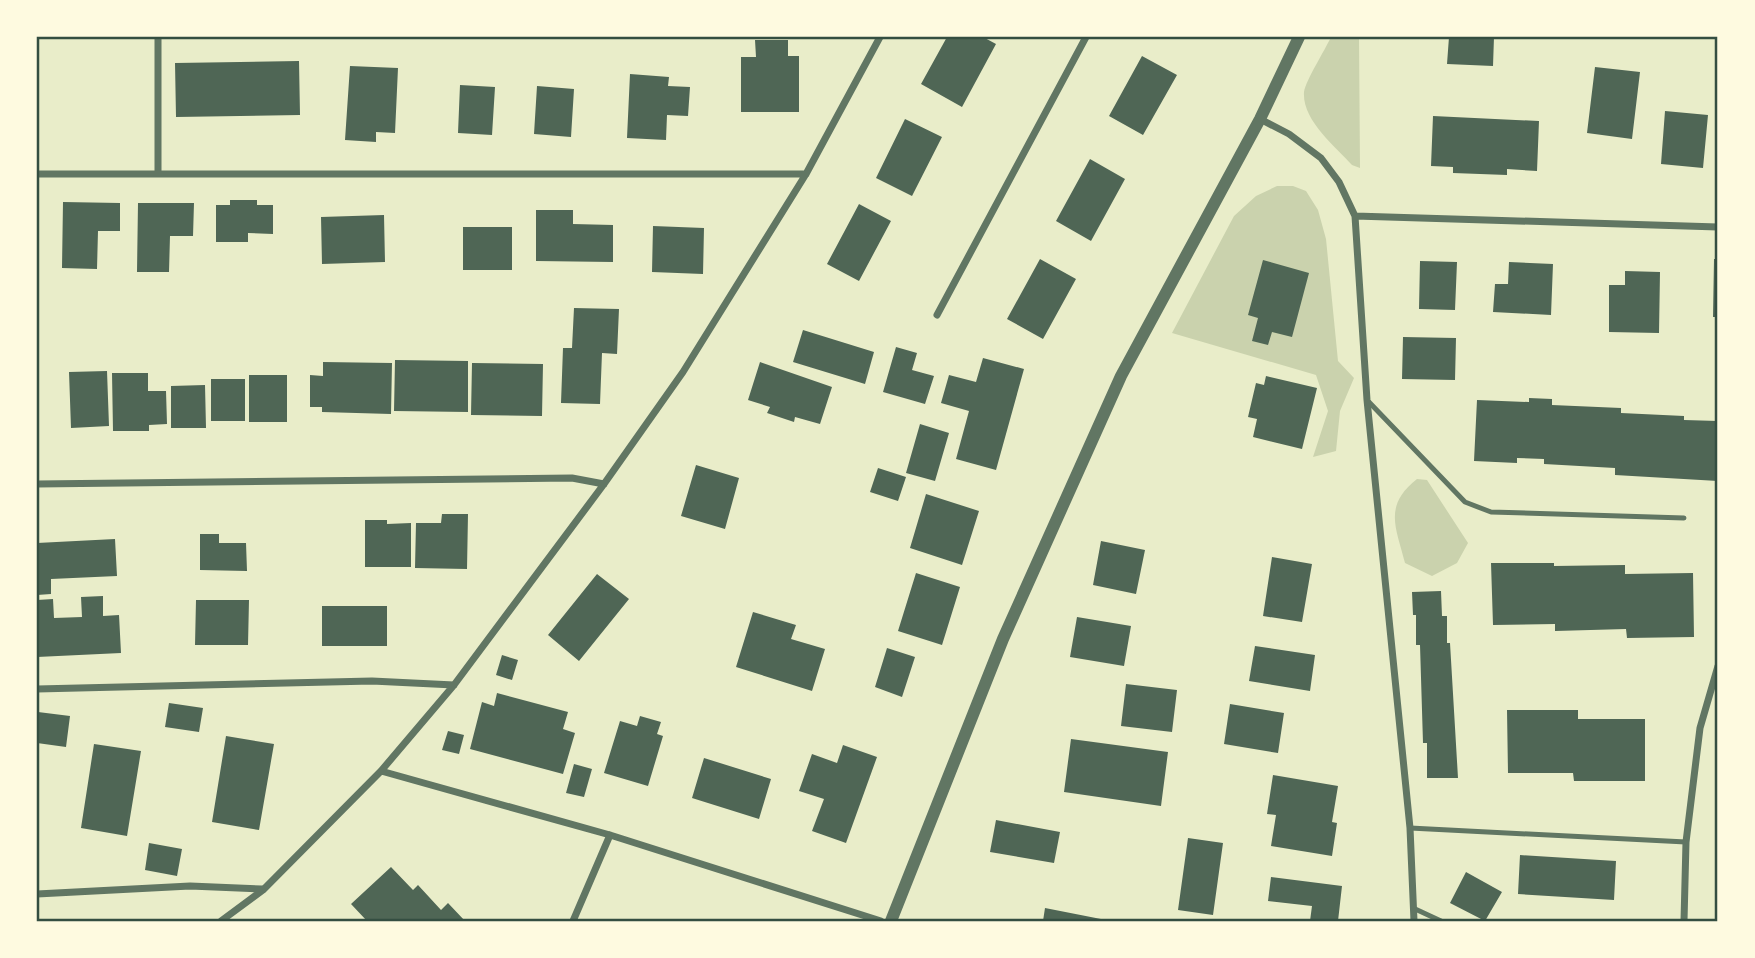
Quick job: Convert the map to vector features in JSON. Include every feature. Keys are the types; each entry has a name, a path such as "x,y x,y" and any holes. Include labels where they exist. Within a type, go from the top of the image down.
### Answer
{"street":[{"path":"158,37 158,174"},
{"path":"221,921 263,890 381,771 454,685 604,484 683,372 806,174 880,37"},
{"path":"937,315 1086,37"},
{"path":"891,921 1003,639 1121,376 1260,119 1299,37"},
{"path":"1260,119 1289,134 1321,158 1339,182 1355,216 1367,400 1410,828 1414,921"},
{"path":"37,174 806,174"},
{"path":"1355,216 1718,227"},
{"path":"37,484 572,478 604,484"},
{"path":"1684,921 1686,842 1700,728 1718,666"},
{"path":"37,689 372,681 454,685"},
{"path":"381,771 610,835 881,921"},
{"path":"573,921 610,835"},
{"path":"37,894 190,886 263,890"}],"lane":[{"path":"1367,400 1465,502 1491,512 1684,518"},
{"path":"1410,828 1686,842"},
{"path":"1413,908 1441,921"}],"green space":[{"path":"1331,37 1359,37 1360,168 1352,165 1321,132 1308,113 1305,102 1305,87"},
{"path":"1277,186 1293,186 1306,191 1318,210 1326,239 1338,361 1354,378 1340,411 1336,451 1313,457 1328,411 1316,375 1172,333 1234,216 1256,196"},
{"path":"1417,479 1427,480 1468,543 1457,563 1432,576 1405,563 1396,528 1396,508 1400,498"}],"building":[{"path":"947,37 983,37 996,44 962,107 921,84"},
{"path":"1449,37 1494,37 1493,66 1447,64"},
{"path":"755,40 788,40 788,56 799,56 799,112 741,112 741,57 756,57"},
{"path":"1142,56 1177,75 1143,135 1109,116"},
{"path":"299,61 300,115 176,117 175,63"},
{"path":"350,66 398,68 395,133 376,132 376,142 345,140"},
{"path":"1595,67 1640,72 1632,139 1587,133"},
{"path":"630,74 669,77 668,86 690,87 688,116 667,115 666,140 627,138"},
{"path":"460,85 495,87 492,135 458,133"},
{"path":"537,86 574,89 571,137 534,134"},
{"path":"1665,111 1708,115 1703,168 1661,164"},
{"path":"1433,116 1539,121 1537,171 1507,169 1507,175 1453,173 1453,167 1431,166"},
{"path":"905,119 942,137 912,196 876,178"},
{"path":"1090,159 1125,179 1091,241 1056,221"},
{"path":"230,200 257,200 257,205 273,205 273,234 248,233 248,242 216,242 216,205 230,205"},
{"path":"63,202 120,203 120,231 98,231 97,269 62,268"},
{"path":"138,203 194,203 193,236 170,236 169,272 137,272"},
{"path":"859,204 891,221 859,281 827,264"},
{"path":"536,210 573,210 573,224 613,225 613,262 536,261"},
{"path":"384,215 385,262 322,264 321,217"},
{"path":"653,226 704,228 703,274 652,272"},
{"path":"463,227 512,227 512,270 463,270"},
{"path":"1040,259 1076,279 1043,339 1007,319"},
{"path":"1714,259 1718,259 1718,317 1713,317"},
{"path":"1263,260 1309,273 1292,337 1272,332 1268,345 1252,341 1258,318 1248,315"},
{"path":"1420,261 1457,262 1455,310 1419,309"},
{"path":"1509,262 1553,264 1551,315 1493,312 1495,284 1508,284"},
{"path":"1625,271 1660,272 1659,333 1609,332 1609,285 1625,285"},
{"path":"574,308 619,309 617,354 602,353 600,404 561,403 563,348 572,348"},
{"path":"803,330 874,352 865,384 793,362"},
{"path":"1403,337 1456,338 1455,380 1402,379"},
{"path":"896,347 917,353 912,370 934,376 925,404 883,392"},
{"path":"983,358 1024,369 996,470 956,459 969,411 941,403 949,375 976,382"},
{"path":"395,360 468,361 468,412 394,411"},
{"path":"323,362 392,363 391,414 322,412 322,407 310,407 310,375 323,376"},
{"path":"760,362 832,387 820,424 795,417 794,422 767,413 770,407 748,400"},
{"path":"472,363 543,364 542,416 471,415"},
{"path":"107,371 109,426 71,428 69,372"},
{"path":"112,373 148,373 148,391 166,391 167,424 149,425 149,431 113,431"},
{"path":"249,375 287,375 287,422 249,422"},
{"path":"1266,376 1317,388 1302,449 1253,437 1257,419 1248,417 1256,383 1264,385"},
{"path":"211,379 245,379 245,421 211,421"},
{"path":"205,385 206,428 171,428 171,386"},
{"path":"1529,398 1552,399 1552,405 1621,408 1621,413 1684,416 1684,420 1718,421 1718,481 1615,475 1615,468 1544,464 1544,459 1517,458 1517,463 1474,461 1477,400 1529,402"},
{"path":"920,424 949,433 935,481 906,473"},
{"path":"696,465 739,478 725,529 681,516"},
{"path":"878,468 906,477 898,501 870,492"},
{"path":"926,494 979,511 962,565 910,548"},
{"path":"442,514 468,514 467,569 415,568 416,523 441,523"},
{"path":"365,520 387,520 387,524 411,523 411,567 365,567"},
{"path":"200,534 219,534 219,543 246,543 247,571 200,570"},
{"path":"115,539 117,576 51,579 51,594 37,595 37,543"},
{"path":"1101,541 1145,550 1136,594 1093,585"},
{"path":"1272,557 1312,564 1302,622 1263,616"},
{"path":"1491,563 1625,565 1625,574 1693,573 1694,637 1627,638 1626,629 1555,631 1555,624 1493,625"},
{"path":"916,573 960,587 942,645 898,631"},
{"path":"597,574 629,599 579,661 548,635"},
{"path":"1441,591 1442,616 1447,616 1447,643 1450,643 1458,778 1427,778 1427,743 1423,743 1420,645 1416,645 1416,615 1413,615 1412,592"},
{"path":"103,596 103,616 119,615 121,653 37,657 37,600 53,599 54,618 82,617 81,597"},
{"path":"196,600 249,600 248,645 195,645"},
{"path":"322,606 387,606 387,646 322,646"},
{"path":"753,612 796,625 791,639 825,649 812,691 736,667"},
{"path":"1077,617 1131,626 1124,666 1070,657"},
{"path":"1255,646 1315,655 1310,691 1249,681"},
{"path":"887,648 915,657 902,697 875,687"},
{"path":"502,655 518,660 512,680 496,675"},
{"path":"1126,684 1177,690 1172,732 1121,726"},
{"path":"497,693 568,712 563,729 575,733 563,774 470,749 482,702 494,706"},
{"path":"169,703 203,708 199,732 165,727"},
{"path":"1230,704 1284,713 1278,753 1224,744"},
{"path":"1507,710 1578,710 1578,719 1645,719 1645,781 1574,781 1573,773 1508,773"},
{"path":"38,712 70,716 66,747 37,743"},
{"path":"640,716 661,722 657,734 663,736 648,786 604,773 620,721 637,726"},
{"path":"448,731 464,735 459,754 442,750"},
{"path":"226,736 274,744 259,830 212,822"},
{"path":"1071,739 1168,752 1161,806 1064,792"},
{"path":"94,744 141,751 127,836 81,828"},
{"path":"843,745 877,757 846,843 812,831 824,799 799,791 812,754 837,763"},
{"path":"704,758 771,779 759,819 692,798"},
{"path":"574,764 592,769 584,797 566,793"},
{"path":"1273,775 1338,786 1332,822 1337,823 1332,856 1271,846 1276,815 1267,814"},
{"path":"996,820 1060,832 1054,863 990,852"},
{"path":"1188,838 1223,843 1213,915 1178,910"},
{"path":"149,843 182,849 177,876 145,870"},
{"path":"1520,855 1616,861 1614,900 1518,894"},
{"path":"391,867 413,890 418,885 441,910 448,903 465,921 367,921 351,904"},
{"path":"1466,872 1502,892 1485,921 1450,903"},
{"path":"1271,877 1342,886 1338,921 1310,921 1312,906 1268,901"},
{"path":"1045,908 1106,920 1106,921 1043,921"}]}
